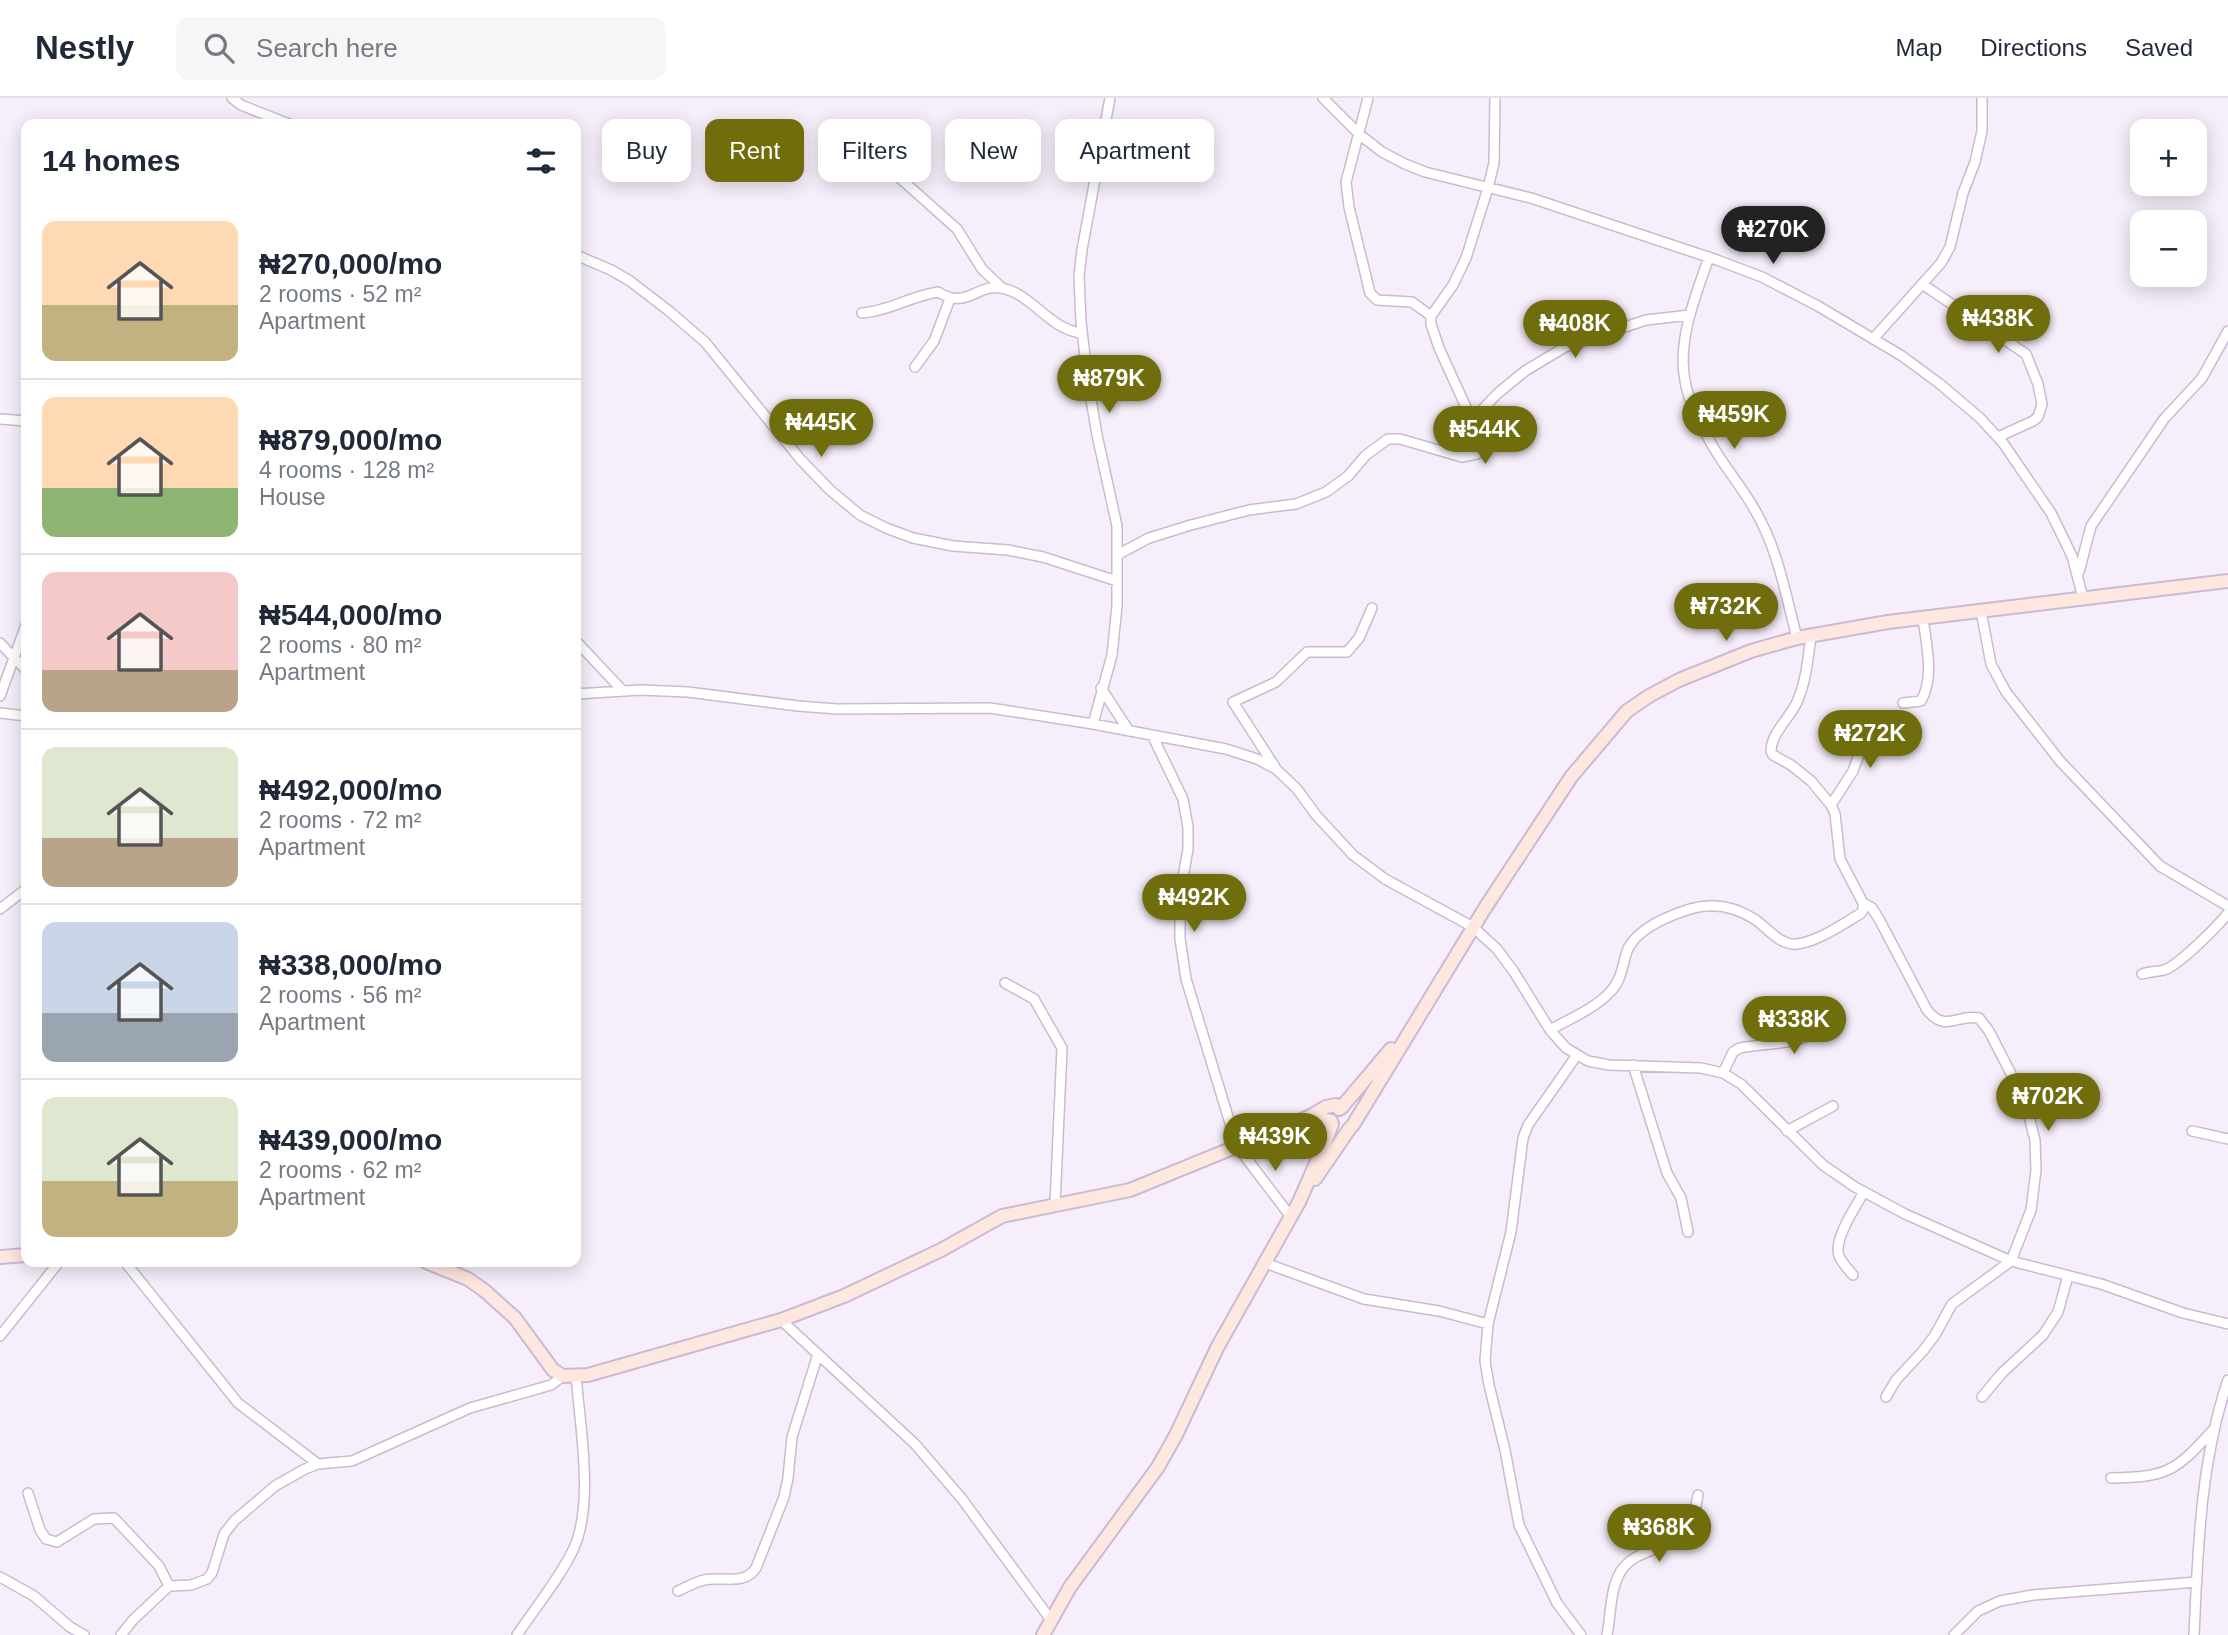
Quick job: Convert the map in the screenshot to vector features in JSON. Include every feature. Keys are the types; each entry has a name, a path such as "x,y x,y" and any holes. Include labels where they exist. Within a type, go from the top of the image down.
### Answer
{"main road":[{"path":"1299,1202 1352,1126 1473,927 1571,777 1627,711 1679,680 1751,651 1797,638 1888,622 2228,581"},
{"path":"1043,1635 1070,1587 1158,1467 1176,1435 1217,1348 1299,1202 1335,1112 1414,1023"},
{"path":"438,1267 468,1279 515,1318 553,1370 570,1376 604,1371 781,1320 844,1296 941,1250 1002,1216 1130,1190 1309,1117 1331,1105 1346,1109 1353,1115 1352,1126 1346,1131 1338,1130 1331,1122 1309,1117"},
{"path":"0,1257 21,1255"}],"street":[{"path":"232,98 240,105 276,119"},
{"path":"1093,724 1112,655 1117,555 1116,526 1097,435 1082,333 1079,276 1110,98"},
{"path":"1323,98 1359,134 1382,152 1405,164 1425,172 1531,198 1762,277 1818,306 1902,356 1940,384 1998,437 2051,513 2078,574 2083,598"},
{"path":"1368,98 1346,182 1349,207 1370,293 1377,300 1412,302 1431,316"},
{"path":"1117,555 1149,538 1191,525 1249,510 1296,504 1326,492 1348,476 1366,455 1388,439 1400,439 1462,457 1476,454 1480,442 1440,348 1431,324 1431,316 1453,285 1466,258 1488,188 1494,163 1495,98"},
{"path":"1873,339 1941,263 1950,247 1982,131 1982,98"},
{"path":"904,182 957,229 982,269 1002,288"},
{"path":"581,257 630,281 669,310 705,342 801,460 830,490 860,515 913,538 953,546 1008,550 1043,557 1117,581"},
{"path":"1709,257 1690,316 1684,352 1685,382 1712,446 1766,531 1797,638"},
{"path":"1922,284 2026,354 2038,384 2041,411 2033,421 1998,437"},
{"path":"862,313 887,309 927,293 938,292 950,299 1002,288 1014,292 1068,332 1082,333"},
{"path":"915,368 934,341 950,299"},
{"path":"1470,418 1525,371 1565,347 1646,320 1690,316"},
{"path":"2078,574 2091,526 2164,419 2202,378 2228,331"},
{"path":"0,419 21,421"},
{"path":"1372,608 1359,638 1348,652 1307,652 1276,682 1233,702 1276,769 1297,789 1316,816 1353,855 1385,879 1473,927 1497,949 1550,1030 1566,1048 1588,1061 1609,1065 1701,1068 1723,1073 1741,1084 1824,1166 1864,1192 1944,1233 2011,1261 2102,1284 2183,1313 2228,1324"},
{"path":"1981,611 1991,664 2006,692 2060,761 2160,866 2228,906"},
{"path":"1903,703 1921,701 1925,693 1929,665 1923,618"},
{"path":"1550,1030 1610,992 1622,973 1629,945 1637,935 1688,910 1704,905 1725,906 1744,913 1786,943 1795,944 1815,938 1863,910 1863,903 1840,859 1835,814 1831,805 1811,781 1771,751 1773,741 1798,701 1811,636"},
{"path":"0,696 21,640"},
{"path":"0,643 21,665"},
{"path":"581,645 623,691"},
{"path":"1101,688 1129,731"},
{"path":"581,694 688,692 837,709 990,708 1093,724 1226,750 1257,759 1276,769"},
{"path":"0,713 21,715"},
{"path":"1831,805 1853,771 1873,716"},
{"path":"1152,735 1183,799 1188,827 1188,849 1181,890 1180,939 1191,999 1237,1146 1291,1217"},
{"path":"0,909 21,893"},
{"path":"1863,903 1872,908 1880,919 1927,1010 1934,1018 1950,1023 1971,1017 1979,1018 1989,1031 2025,1101 2035,1140 2036,1170 2031,1210 2011,1261 1952,1304 1935,1335 1896,1380 1886,1398"},
{"path":"2142,974 2173,965 2191,951 2228,913"},
{"path":"1005,983 1034,999 1062,1048 1055,1205"},
{"path":"1723,1073 1733,1052 1740,1048 1801,1040 1817,1032 1835,1012"},
{"path":"1577,1055 1528,1125 1523,1138 1511,1232 1488,1324 1485,1361 1519,1525 1556,1603 1581,1635"},
{"path":"1633,1065 1667,1173 1681,1198 1688,1233"},
{"path":"1787,1131 1833,1106"},
{"path":"2192,1131 2228,1139"},
{"path":"1853,1275 1839,1257 1837,1247 1843,1230 1864,1192"},
{"path":"1265,1263 1364,1299 1438,1311 1488,1324"},
{"path":"0,1336 55,1267"},
{"path":"129,1267 238,1403 318,1464"},
{"path":"1982,1397 2002,1373 2043,1335 2058,1312 2068,1276"},
{"path":"781,1320 915,1444 962,1499 1051,1620"},
{"path":"678,1591 706,1579 746,1578 756,1568 784,1497 792,1437 818,1354"},
{"path":"121,1635 169,1586 207,1579 212,1573 224,1534 234,1521 275,1486 304,1469 318,1464 352,1461 470,1408 551,1385 570,1376 583,1457 584,1500 581,1528 573,1549 517,1635"},
{"path":"2194,1635 2205,1470 2213,1430 2228,1380"},
{"path":"2111,1478 2147,1477 2172,1469 2213,1430"},
{"path":"28,1493 40,1530 46,1539 57,1542 94,1519 114,1518 159,1566 169,1586"},
{"path":"1607,1635 1614,1589 1621,1570 1632,1559 1675,1541 1692,1522 1698,1495"},
{"path":"0,1577 34,1596 70,1627 84,1635"},
{"path":"1954,1635 1978,1611 2000,1601 2033,1595 2197,1582"}]}
